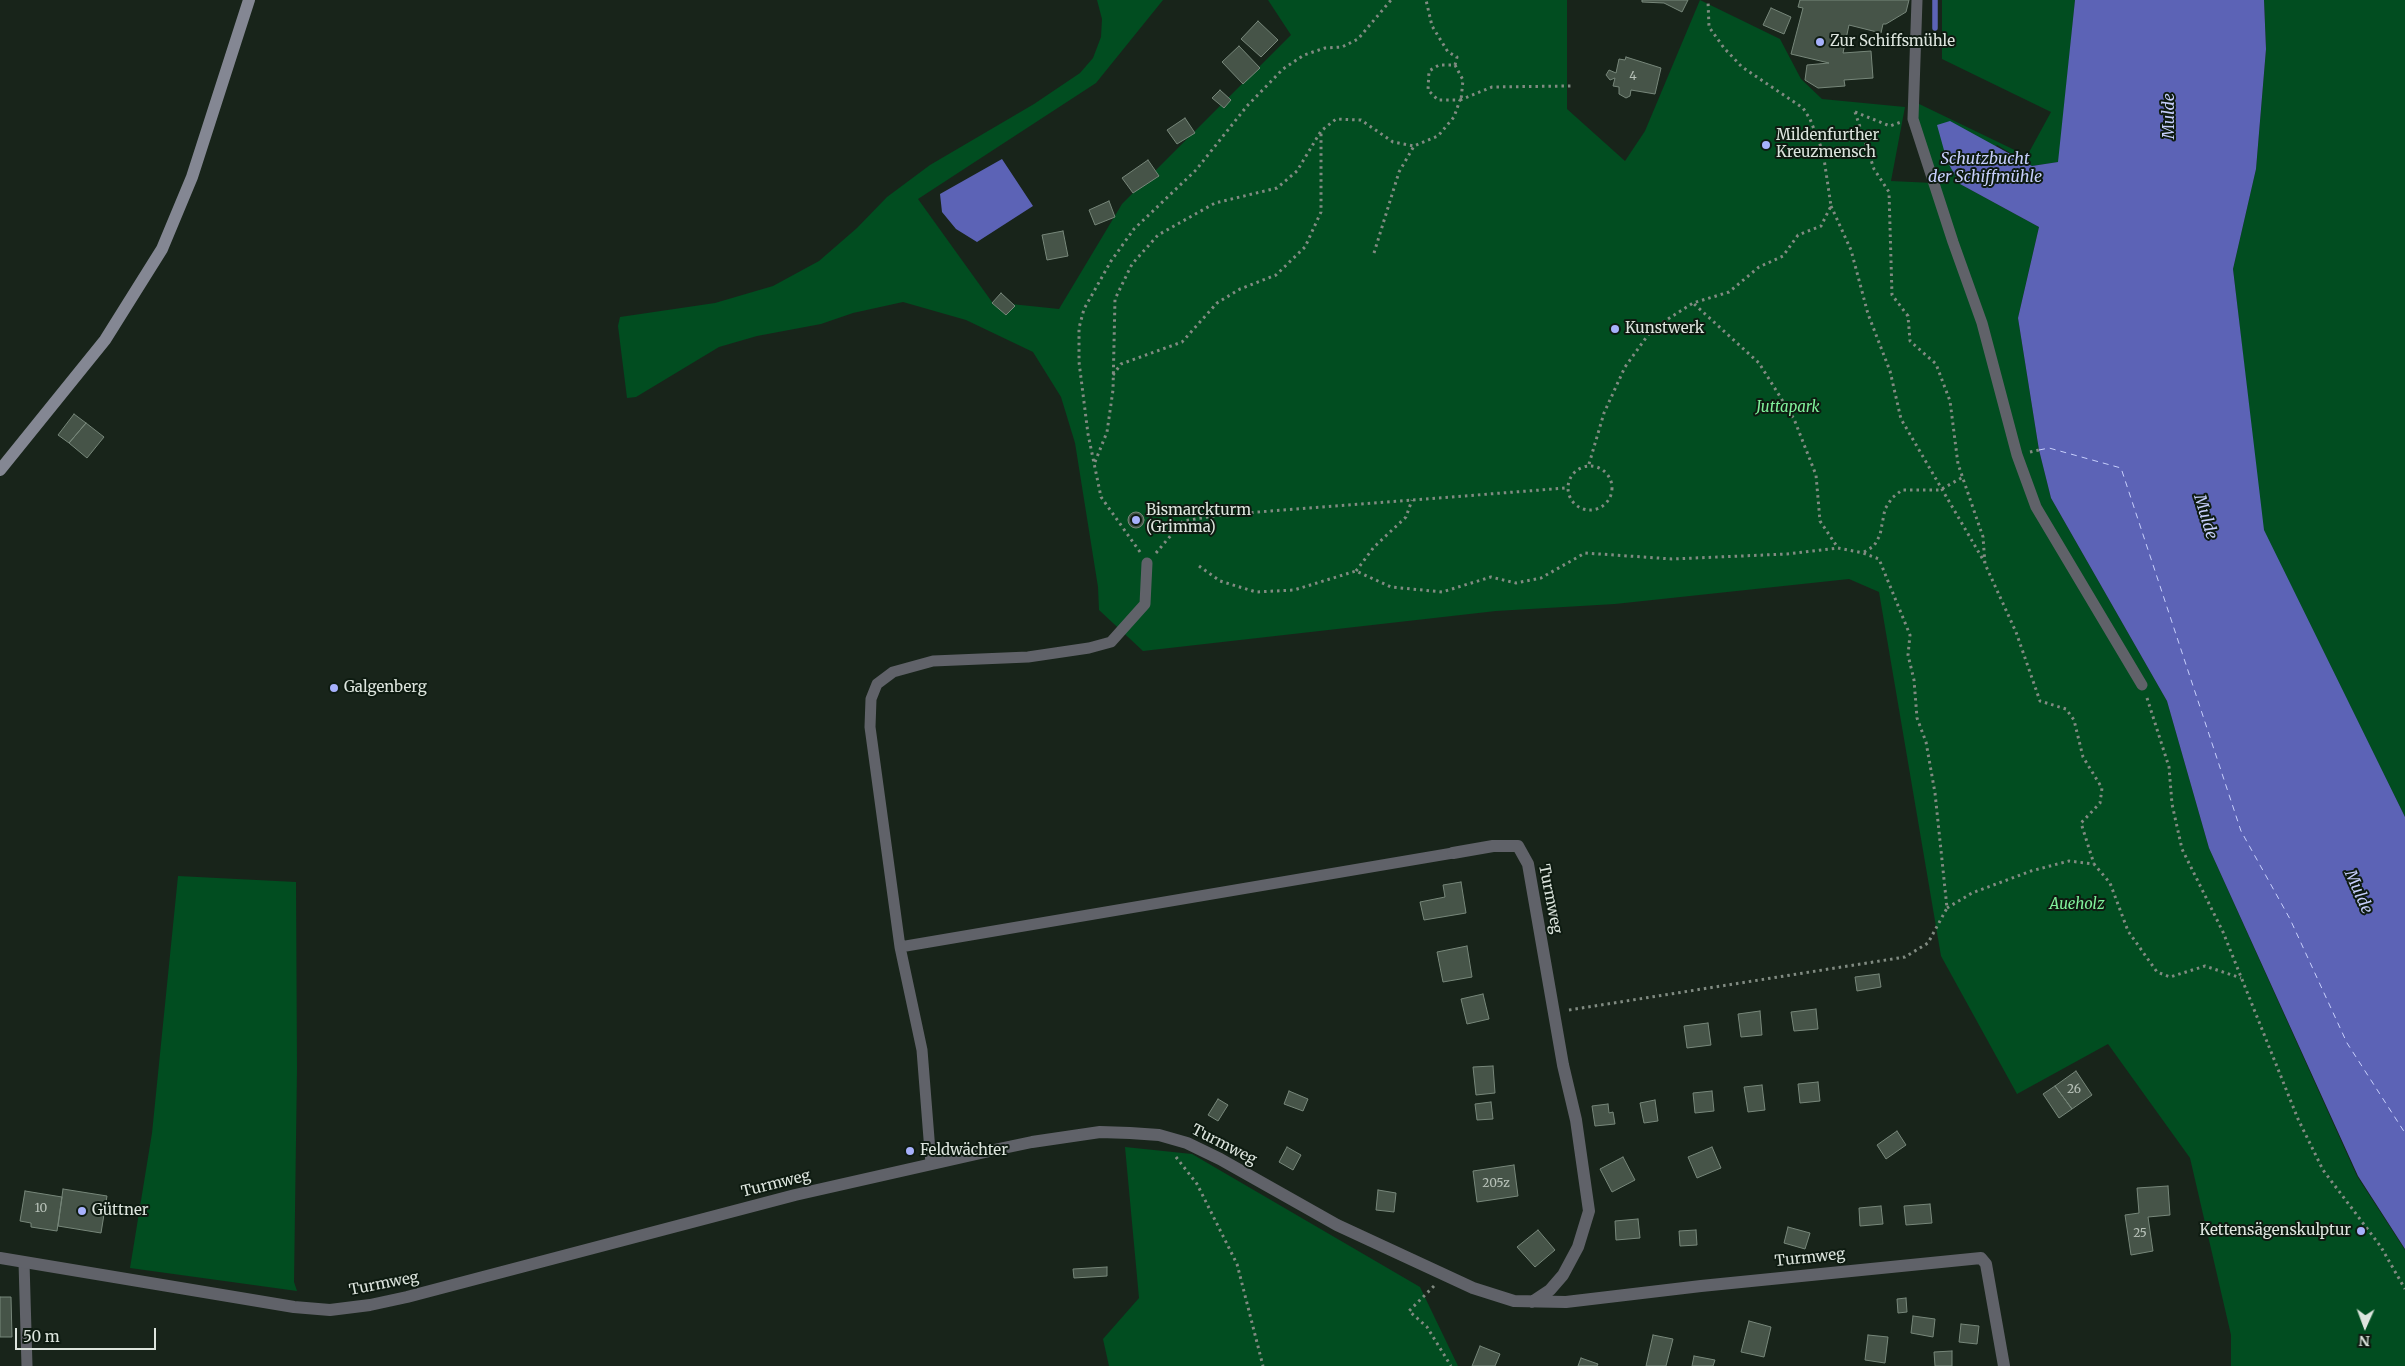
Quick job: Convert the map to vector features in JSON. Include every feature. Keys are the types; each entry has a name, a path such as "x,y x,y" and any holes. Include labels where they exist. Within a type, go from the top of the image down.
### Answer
{"street":[{"path":"0,470 105,340 162,249 192,177 249,0"},
{"name":"Turmweg","path":"1454,853 1493,846 1518,846 1528,864 1554,1012 1576,1120 1589,1211 1578,1247 1563,1275 1550,1290 1532,1302"},
{"name":"Turmweg","path":"0,1258 285,1305 330,1310 370,1305 407,1297 795,1195 1032,1142 1100,1132 1158,1135 1187,1142 1336,1225 1474,1288 1514,1301 1566,1302 1701,1286 1981,1258 1986,1264 2004,1366"}],"lane":[{"path":"1917,0 1913,118 1952,242 1982,323 2017,455 2036,507 2142,685"},
{"path":"931,1164 922,1050 900,946 870,727 871,699 877,684 893,672 933,661 1028,657 1089,648 1111,642 1145,604 1147,563"},
{"path":"900,946 1454,853"},
{"path":"24,1262 27,1366"}],"path":[{"path":"1391,0 1358,38 1342,47 1325,48 1304,54 1283,69 1247,106 1196,170 1134,229 1111,261 1084,309 1079,328 1079,362 1088,434 1101,497 1147,563 1183,521 1220,515 1566,488"},
{"path":"1095,464 1107,432 1113,375 1114,299 1132,264 1158,235 1214,204 1277,188 1297,171 1321,130 1336,120 1362,120 1393,142 1414,146 1438,136 1454,117 1460,100 1463,80 1455,65 1457,57 1448,52 1432,26 1426,0"},
{"path":"1708,1 1709,27 1724,48 1742,67 1802,108 1810,119 1823,152 1831,206 1851,250 1868,314 1890,371 1901,419 1940,490 1985,564 2016,632 2040,701 2066,709 2074,720 2083,757 2102,788 2100,803 2081,823 2094,864 2110,883 2128,931 2157,972 2170,977 2205,966 2242,978"},
{"path":"1455,65 1439,65 1429,72 1428,90 1438,100 1460,100 1492,87 1571,86"},
{"path":"1913,118 1890,126 1855,112 1874,169 1889,192 1892,295 1908,316 1910,340 1936,364 1947,392 1950,401 1958,464 1983,537 1985,564"},
{"path":"1113,375 1121,364 1182,342 1217,304 1240,289 1276,275 1305,247 1321,212 1321,130"},
{"path":"1374,253 1399,172 1414,146"},
{"path":"1589,464 1604,413 1632,356 1657,326 1693,303 1729,292 1759,267 1783,256 1798,234 1822,226 1831,206"},
{"path":"1693,303 1759,363 1794,419 1816,476 1820,521 1838,548"},
{"path":"1589,464 1605,470 1613,487 1607,503 1590,511 1574,505 1566,488 1572,472 1589,464"},
{"path":"1863,552 1874,546 1880,535 1885,509 1892,498 1902,490 1940,490 1963,478"},
{"path":"1199,566 1220,581 1256,592 1294,590 1356,571 1374,547 1406,517 1412,500"},
{"path":"1356,571 1391,587 1442,592 1491,577 1516,582 1541,578 1585,553 1672,559 1787,554 1838,548 1863,552 1879,559 1910,635 1908,655 1917,718 1926,742 1936,793 1947,908"},
{"path":"2142,685 2169,768 2172,804 2182,849 2223,932 2298,1119 2323,1170 2381,1247 2405,1289"},
{"path":"1554,1012 1905,957 1928,944 1947,908 1972,893 2031,871 2069,861 2094,864"},
{"path":"1175,1156 1197,1184 1238,1264 1264,1366"},
{"path":"1441,1273 1437,1283 1409,1311 1427,1327 1451,1366"}],"green space":[{"path":"1097,0 1163,0 1096,83 918,199 992,302 1059,309 1122,204 1291,35 1268,0 1567,0 1567,109 1625,161 1645,131 1700,0 1780,39 1801,79 1822,99 1905,107 1891,181 1933,183 1913,101 2027,156 2051,112 1942,59 1942,0 2075,0 2059,162 2032,166 1997,145 1960,184 2039,227 2018,318 2039,450 2051,498 2167,701 2209,848 2357,1176 2405,1250 2405,1366 2231,1366 2231,1335 2190,1158 2108,1044 2017,1094 1941,956 1879,592 1849,579 1615,604 1496,611 1143,651 1099,610 1098,587 1075,443 1061,397 1033,352 966,320 903,302 853,313 821,324 757,336 719,347 636,397 627,398 618,326 620,317 715,303 773,286 819,261 857,228 887,197 930,165 1034,104 1080,73 1093,58 1101,37 1102,19"},
{"path":"2264,0 2405,0 2405,817 2263,530 2233,269 2256,169 2266,49"},
{"path":"178,876 296,882 297,1069 294,1282 297,1291 130,1268 152,1133"},
{"path":"1125,1147 1192,1154 1420,1287 1458,1366 1109,1366 1103,1339 1139,1298"}],"water":[{"path":"2075,0 2264,0 2266,49 2256,169 2233,269 2264,530 2405,817 2405,1249 2358,1176 2209,848 2167,701 2051,498 2039,450 2018,318 2039,227 1960,184 1947,161 1937,125 1950,121 2032,166 2058,162"},
{"path":"1002,159 1033,206 977,242 956,229 942,212 940,194"}],"building":[{"path":"1642,0 1688,0 1682,12 1664,3 1642,2"},
{"name":"Zur Schiffsmühle","path":"1800,0 1909,0 1906,12 1883,24 1881,33 1849,25 1843,53 1871,51 1873,78 1844,80 1845,86 1818,88 1805,80 1807,65 1829,63 1791,54 1803,8 1798,7"},
{"path":"1771,8 1791,17 1784,34 1763,25"},
{"path":"1258,21 1278,40 1261,57 1241,39"},
{"path":"1239,46 1260,68 1243,84 1222,62"},
{"path":"1626,57 1661,68 1655,94 1631,90 1630,96 1626,98 1619,94 1619,87 1613,86 1615,78 1610,80 1606,75 1609,70 1616,73 1619,59 1625,60"},
{"path":"1220,90 1231,100 1224,108 1212,98"},
{"path":"1185,118 1195,133 1177,144 1167,130"},
{"path":"1148,160 1159,176 1133,193 1122,178"},
{"path":"1109,201 1115,217 1095,225 1089,210"},
{"path":"1063,231 1068,256 1047,260 1042,235"},
{"path":"1001,293 1015,306 1006,315 992,303"},
{"path":"74,414 86,423 69,443 58,435"},
{"path":"86,423 104,437 87,458 69,443"},
{"name":"Bismarckturm (Grimma)","path":"1136,512 1144,520 1136,528 1128,520"},
{"path":"1461,882 1466,913 1424,920 1420,902 1445,897 1443,885"},
{"path":"1467,946 1472,977 1443,982 1437,952"},
{"path":"1879,974 1881,987 1857,991 1855,977"},
{"path":"1483,994 1489,1019 1467,1024 1461,999"},
{"path":"1816,1009 1818,1029 1794,1031 1791,1012"},
{"path":"1760,1011 1762,1035 1741,1037 1738,1014"},
{"path":"1708,1023 1711,1045 1687,1048 1684,1026"},
{"path":"1493,1066 1495,1093 1476,1095 1473,1067"},
{"path":"2076,1071 2092,1095 2072,1109 2055,1086"},
{"path":"1818,1082 1820,1101 1800,1103 1798,1084"},
{"path":"1762,1085 1765,1110 1748,1112 1744,1087"},
{"path":"2055,1086 2072,1109 2059,1118 2043,1094"},
{"path":"1289,1091 1308,1099 1303,1111 1284,1104"},
{"path":"1712,1091 1714,1111 1695,1113 1693,1093"},
{"path":"1218,1099 1228,1105 1218,1121 1208,1115"},
{"path":"1655,1100 1658,1121 1644,1123 1640,1103"},
{"path":"1491,1102 1493,1119 1477,1120 1475,1104"},
{"path":"1608,1104 1609,1113 1613,1112 1615,1124 1595,1126 1592,1106"},
{"path":"1897,1131 1906,1145 1886,1159 1877,1145"},
{"path":"1287,1147 1301,1155 1293,1170 1279,1162"},
{"path":"1712,1147 1721,1168 1697,1178 1688,1157"},
{"path":"1623,1157 1635,1180 1612,1192 1600,1169"},
{"path":"1514,1165 1518,1196 1477,1202 1473,1171"},
{"path":"2168,1186 2170,1215 2148,1217 2153,1251 2131,1255 2125,1215 2139,1213 2137,1188"},
{"name":"Güttner","path":"63,1189 107,1196 101,1233 58,1226"},
{"path":"1378,1190 1396,1193 1394,1212 1376,1210"},
{"path":"25,1191 62,1197 57,1231 31,1227 31,1223 20,1221"},
{"path":"1930,1204 1932,1223 1906,1225 1904,1206"},
{"path":"1881,1206 1883,1224 1860,1226 1859,1208"},
{"path":"1638,1219 1640,1238 1616,1240 1615,1221"},
{"path":"1788,1227 1810,1233 1805,1249 1784,1243"},
{"path":"1538,1230 1555,1250 1535,1267 1517,1247"},
{"path":"1696,1230 1697,1245 1680,1246 1679,1231"},
{"path":"1107,1267 1107,1276 1074,1278 1073,1269"},
{"path":"0,1297 11,1297 12,1337 0,1337"},
{"path":"1906,1298 1907,1312 1898,1313 1897,1299"},
{"path":"1913,1316 1935,1319 1933,1337 1911,1333"},
{"path":"1749,1321 1771,1327 1764,1357 1741,1352"},
{"path":"1961,1324 1979,1326 1977,1344 1959,1342"},
{"path":"1653,1335 1673,1339 1666,1366 1646,1366"},
{"path":"1868,1335 1888,1337 1885,1363 1865,1360"},
{"path":"1480,1346 1500,1354 1495,1366 1472,1366"},
{"path":"1952,1351 1952,1366 1935,1366 1934,1352"},
{"path":"1694,1356 1715,1360 1713,1366 1692,1366"},
{"path":"1581,1358 1598,1364 1597,1366 1578,1366"}],"waterway":[{"path":"1935,0 1935,28"}],"ferry route":[{"path":"2039,450 2049,448 2121,468 2241,831 2290,919 2347,1043 2405,1133"}],"place":[{"name":"Zur Schiffsmühle","path":"1820,42"},
{"name":"Mildenfurther Kreuzmensch","path":"1766,145"},
{"name":"Kunstwerk","path":"1615,329"},
{"name":"Bismarckturm (Grimma)","path":"1136,520"},
{"name":"Galgenberg","path":"334,688"},
{"name":"Feldwächter","path":"910,1151"},
{"name":"Güttner","path":"82,1211"},
{"name":"Kettensägenskulptur","path":"2361,1231"}],"water label":[{"name":"Mulde","path":"2169,116"},
{"name":"Schutzbucht der Schiffmühle","path":"1985,168"},
{"name":"Mulde","path":"2205,517"},
{"name":"Mulde","path":"2358,892"}],"park label":[{"name":"Juttapark","path":"1788,408"},
{"name":"Aueholz","path":"2077,905"}]}
